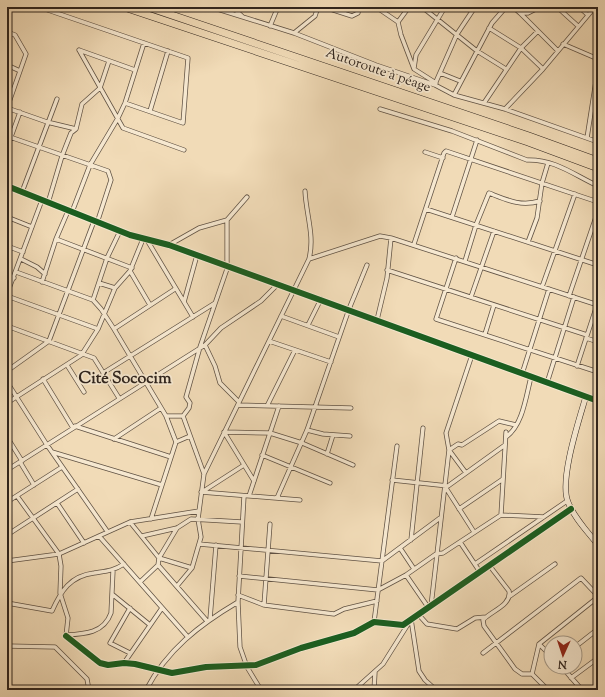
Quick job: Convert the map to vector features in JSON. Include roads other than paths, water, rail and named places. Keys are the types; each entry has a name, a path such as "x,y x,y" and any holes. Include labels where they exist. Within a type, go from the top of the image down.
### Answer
{"highway":[{"path":"124,7 528,142 598,168"},
{"name":"Autoroute à péage","path":"148,7 529,136 598,161"}],"street":[{"path":"39,7 188,58 183,123 125,103"},
{"path":"211,7 294,33 376,66 435,84"},
{"path":"232,7 244,18"},
{"path":"270,26 278,7"},
{"path":"294,33 315,16 318,7"},
{"path":"324,7 352,16 358,13 359,7"},
{"path":"376,7 398,22 401,35 414,69 435,84 454,95 505,109 598,142"},
{"path":"398,22 409,7"},
{"path":"422,7 477,51 506,69"},
{"path":"414,69 416,55 445,7"},
{"path":"435,84 457,34 474,7"},
{"path":"454,95 489,28 506,7"},
{"path":"513,7 558,51"},
{"path":"520,13 528,12 540,7"},
{"path":"557,7 578,26"},
{"path":"579,7 588,15"},
{"path":"505,109 558,51 595,7"},
{"path":"489,28 521,48 542,69"},
{"path":"484,104 521,48 538,31"},
{"path":"7,32 15,35 26,54 7,108 47,122 76,129"},
{"path":"42,282 56,239 90,165 118,118 125,103 144,43"},
{"path":"563,44 598,59"},
{"path":"135,70 79,50 123,128 184,150"},
{"path":"150,111 168,51"},
{"path":"48,203 62,156 71,134 76,129 82,104 100,88 109,61"},
{"path":"7,65 20,71"},
{"path":"587,138 598,68"},
{"path":"440,73 460,82"},
{"path":"22,192 47,122 57,99"},
{"path":"592,104 598,105"},
{"path":"380,110 477,140 527,160 536,160 575,172 598,186"},
{"path":"7,148 9,137 20,112"},
{"path":"7,371 49,341 82,249 95,222 111,180 108,171 9,137"},
{"path":"452,217 477,140"},
{"path":"414,244 444,153 449,151 598,202"},
{"path":"425,152 443,158"},
{"path":"528,242 537,218 542,183 548,163"},
{"path":"7,186 95,222 145,240 169,245 321,299 598,401"},
{"path":"177,586 192,568 201,537 198,519 204,474 309,259 312,246 312,236 306,208 305,191"},
{"path":"464,261 489,193 519,204 529,205 540,201"},
{"path":"542,287 575,194"},
{"path":"169,245 199,228 227,220 248,197"},
{"path":"42,200 7,295 98,329"},
{"path":"426,209 598,265"},
{"path":"569,296 598,211"},
{"path":"7,217 32,227"},
{"path":"166,416 183,416 190,408 190,403 186,397 200,347 227,266 227,220"},
{"path":"93,300 107,258 120,231"},
{"path":"471,297 494,231"},
{"path":"309,259 380,236 414,244 598,305 577,366"},
{"path":"377,320 385,290 391,238"},
{"path":"56,239 107,258 131,269 150,305"},
{"path":"7,403 83,354 105,315 115,288 131,269 145,240"},
{"path":"145,240 193,317"},
{"path":"7,246 23,252"},
{"path":"184,302 197,255"},
{"path":"456,258 436,319 598,372"},
{"path":"21,259 37,267 45,274"},
{"path":"277,498 290,466 302,443 316,407 349,310 367,265"},
{"path":"387,270 564,327 598,342"},
{"path":"16,272 93,300 114,329 166,416 176,442 151,518"},
{"path":"7,275 14,278"},
{"path":"99,283 115,288"},
{"path":"7,470 205,344 221,328 261,301 278,284"},
{"path":"114,329 175,289"},
{"path":"522,374 549,289"},
{"path":"547,383 574,297"},
{"path":"308,325 321,299"},
{"path":"103,373 215,303"},
{"path":"484,334 494,305"},
{"path":"281,316 340,336"},
{"path":"7,326 94,358 119,398"},
{"path":"269,340 331,362"},
{"path":"205,344 215,366 220,383 238,403 267,406 351,408"},
{"path":"267,406 295,350"},
{"path":"429,607 449,450 446,433 472,355"},
{"path":"67,365 84,392"},
{"path":"501,515 506,434 510,434 522,412 531,377"},
{"path":"43,379 74,427 171,457"},
{"path":"7,382 47,445 107,531"},
{"path":"586,396 569,461 566,490 567,501 571,509 598,545"},
{"path":"261,690 247,667 240,647 238,576 242,522 247,496 254,481 279,406"},
{"path":"114,439 161,408"},
{"path":"183,416 204,474"},
{"path":"449,450 458,444 462,445 499,421 516,425"},
{"path":"411,540 423,428"},
{"path":"307,430 333,435 350,436"},
{"path":"224,432 270,433 302,443 353,465"},
{"path":"224,432 254,481"},
{"path":"327,454 333,435"},
{"path":"176,442 190,436"},
{"path":"7,437 34,485"},
{"path":"392,480 448,486 505,445"},
{"path":"374,622 397,446"},
{"path":"449,450 466,473"},
{"path":"52,452 162,485"},
{"path":"262,455 330,483"},
{"path":"201,492 244,465"},
{"path":"7,502 62,467"},
{"path":"459,509 503,479"},
{"path":"444,485 474,532"},
{"path":"7,535 78,489"},
{"path":"201,492 300,500"},
{"path":"17,496 59,554 61,566 60,593 68,618 66,636"},
{"path":"475,564 567,501"},
{"path":"57,503 84,543"},
{"path":"66,636 100,663 108,665 124,663 135,664 156,670 176,673 206,667 256,666 301,648 354,633 374,622 403,625 571,509"},
{"path":"7,561 59,554 107,531 130,522 199,511"},
{"path":"238,576 378,590 406,575 436,554 443,553 501,515 544,517"},
{"path":"199,544 241,546 382,561 440,518"},
{"path":"140,582 158,564 177,528 185,522 198,519 242,522"},
{"path":"130,522 160,558 192,568"},
{"path":"264,606 270,524"},
{"path":"142,536 177,528"},
{"path":"99,536 187,636"},
{"path":"460,542 480,572"},
{"path":"209,620 216,545"},
{"path":"400,548 414,569"},
{"path":"7,603 52,611 60,593 75,578 114,571 124,564"},
{"path":"158,564 209,620"},
{"path":"548,690 532,674 522,674 515,668 484,626 483,620 507,602 510,596 555,564"},
{"path":"489,566 509,591 510,596"},
{"path":"66,636 88,633 103,626 111,613 114,571"},
{"path":"406,575 429,607"},
{"path":"483,653 581,578 598,597 539,644 532,674"},
{"path":"112,594 150,625"},
{"path":"238,595 264,606 334,614 344,609 377,601"},
{"path":"146,690 156,670 187,636 238,602"},
{"path":"130,608 110,643 130,653"},
{"path":"124,663 162,608"},
{"path":"418,614 427,624 457,629 475,618 486,617"},
{"path":"354,690 375,672 388,657 411,619"},
{"path":"411,619 419,671 425,680 436,690"},
{"path":"583,641 598,629"},
{"path":"539,644 543,648"},
{"path":"7,646 55,647 87,679 89,690"},
{"path":"571,678 598,658"},
{"path":"374,690 375,672"},
{"path":"569,675 582,690"}],"district":[{"name":"Cité Sococim","path":"125,379"}]}
